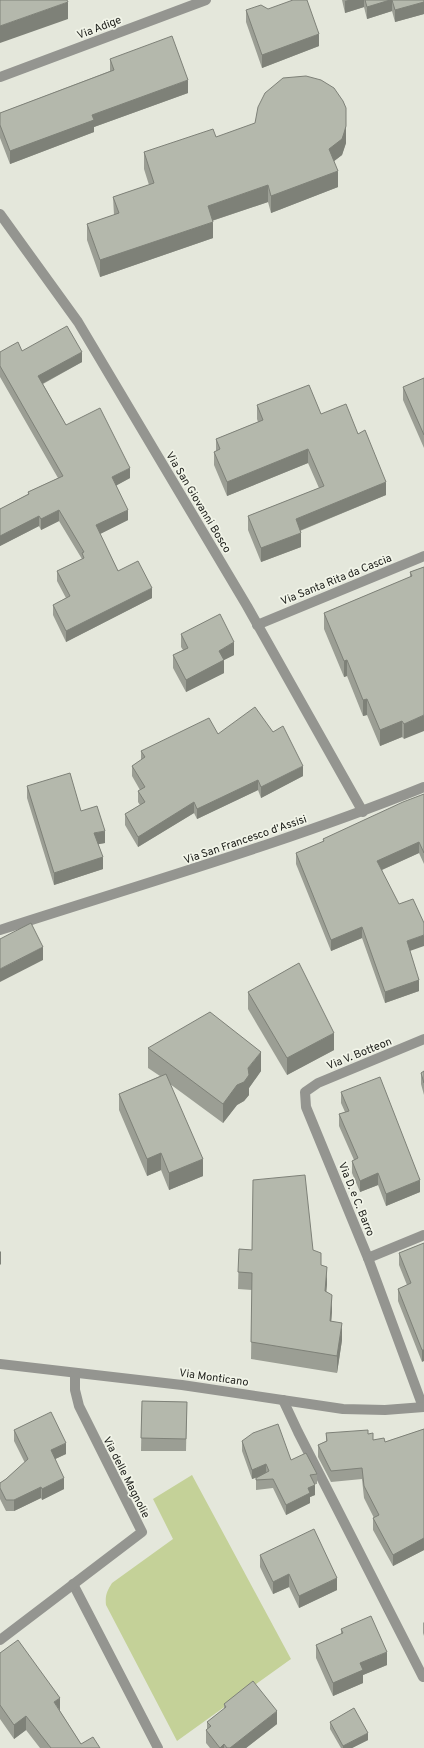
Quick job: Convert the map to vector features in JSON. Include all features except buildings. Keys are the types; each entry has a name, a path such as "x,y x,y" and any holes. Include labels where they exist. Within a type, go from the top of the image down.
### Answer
{"street":[{"name":"Via Adige","path":"0,77 206,0"},
{"name":"Via San Giovanni Bosco","path":"0,214 78,322 257,625 364,812"},
{"name":"Via Santa Rita da Cascia","path":"257,625 424,556"},
{"name":"Via San Francesco d'Assisi","path":"0,930 234,857 364,812 424,787"},
{"name":"Via V. Botteon","path":"305,1092 318,1083 424,1039"},
{"name":"Via D. e C. Barro","path":"305,1092 306,1107 368,1258"},
{"path":"423,1407 368,1258 424,1235"},
{"name":"Via Monticano","path":"0,1364 182,1384 343,1409 385,1410 423,1407"},
{"name":"Via delle Magnolie","path":"0,1640 142,1532 79,1406 75,1390 75,1373"},
{"path":"283,1400 423,1677"},
{"path":"73,1584 158,1748"}],"green space":[{"path":"192,1475 291,1659 177,1741 106,1605 106,1596 112,1583 173,1539 153,1499"}]}
